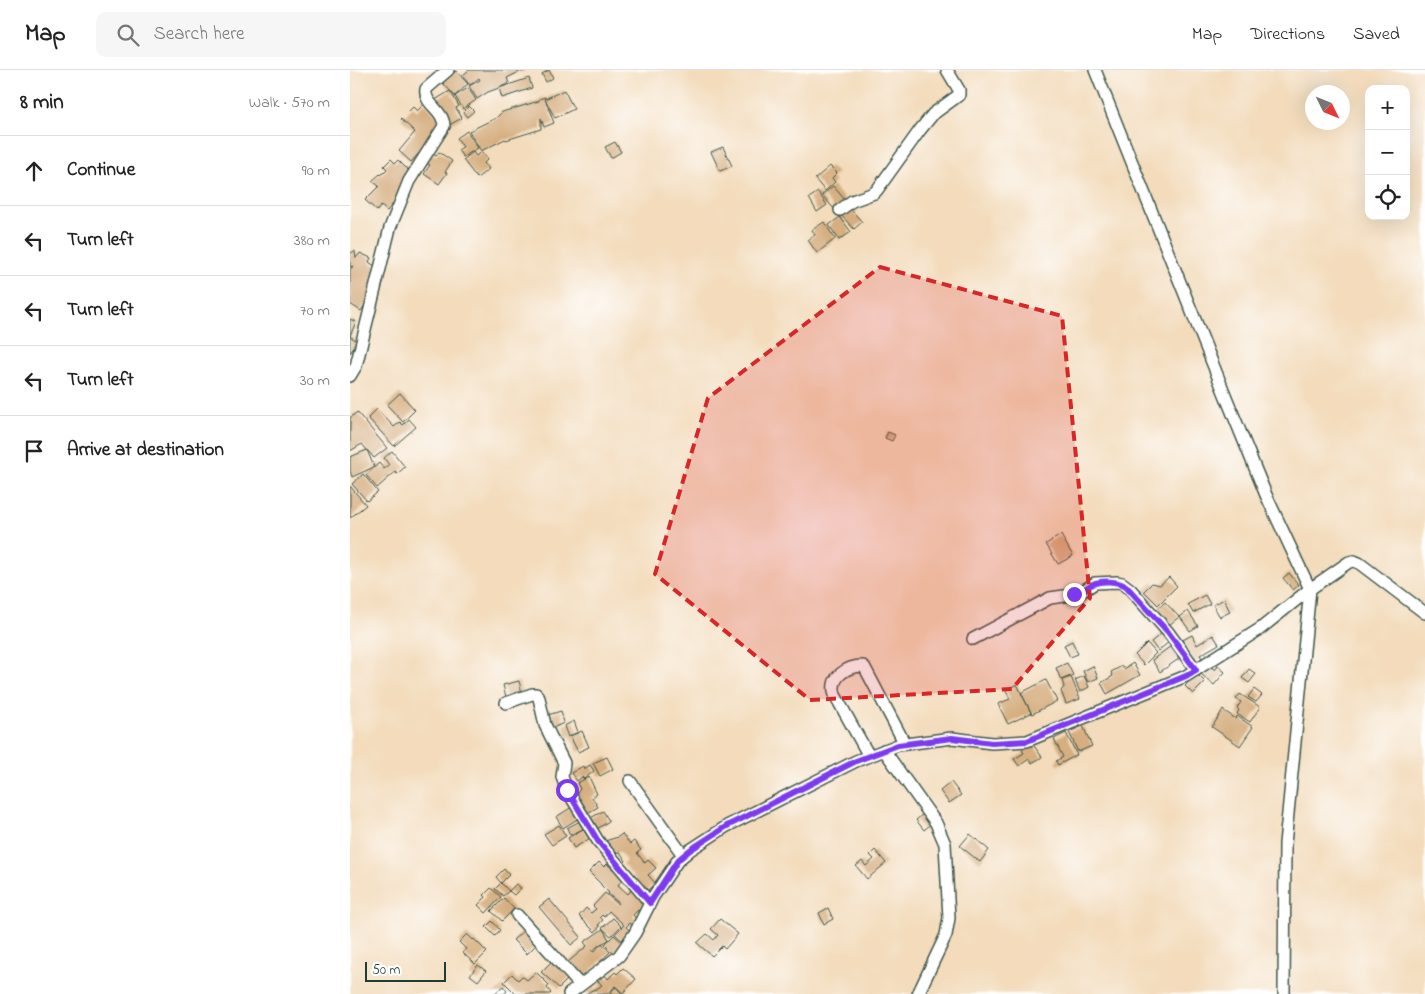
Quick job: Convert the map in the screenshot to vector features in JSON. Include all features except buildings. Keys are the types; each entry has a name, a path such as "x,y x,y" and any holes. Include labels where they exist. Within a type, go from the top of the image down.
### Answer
{"street":[{"path":"350,376 356,366 390,228 409,182 444,126 442,118 428,100 425,93 426,89 448,70"},
{"path":"840,210 852,201 874,193 933,114 959,95 959,90 947,70"},
{"path":"1094,70 1229,406 1266,494 1310,589 1285,844 1284,994"},
{"path":"569,994 619,956 672,868 683,855 727,826 856,761 905,744 952,738 992,743 1027,741 1186,676 1260,629 1310,589 1349,562 1354,561 1369,570 1425,613"},
{"path":"973,639 1050,598 1078,594 1093,584 1117,582 1130,589 1168,632 1196,670"},
{"path":"869,756 834,695 833,684 836,678 850,668 863,666 865,668 905,744"},
{"path":"506,702 532,694 536,694 539,698 545,724 564,763 562,778 567,790 598,841 650,903"},
{"path":"884,750 936,823 945,844 949,918 946,935 918,994"},
{"path":"630,781 683,855"},
{"path":"517,915 580,985"}],"highlighted area":[{"path":"880,267 1062,316 1090,598 1012,689 810,700 655,574 708,398"}],"route":[{"path":"567,790 598,841 650,903 652,897 678,860 690,850 727,826 856,761 898,745 952,738 992,743 1027,741 1186,676 1196,670 1168,632 1130,589 1122,583 1095,584 1078,594 1074,594"}]}
